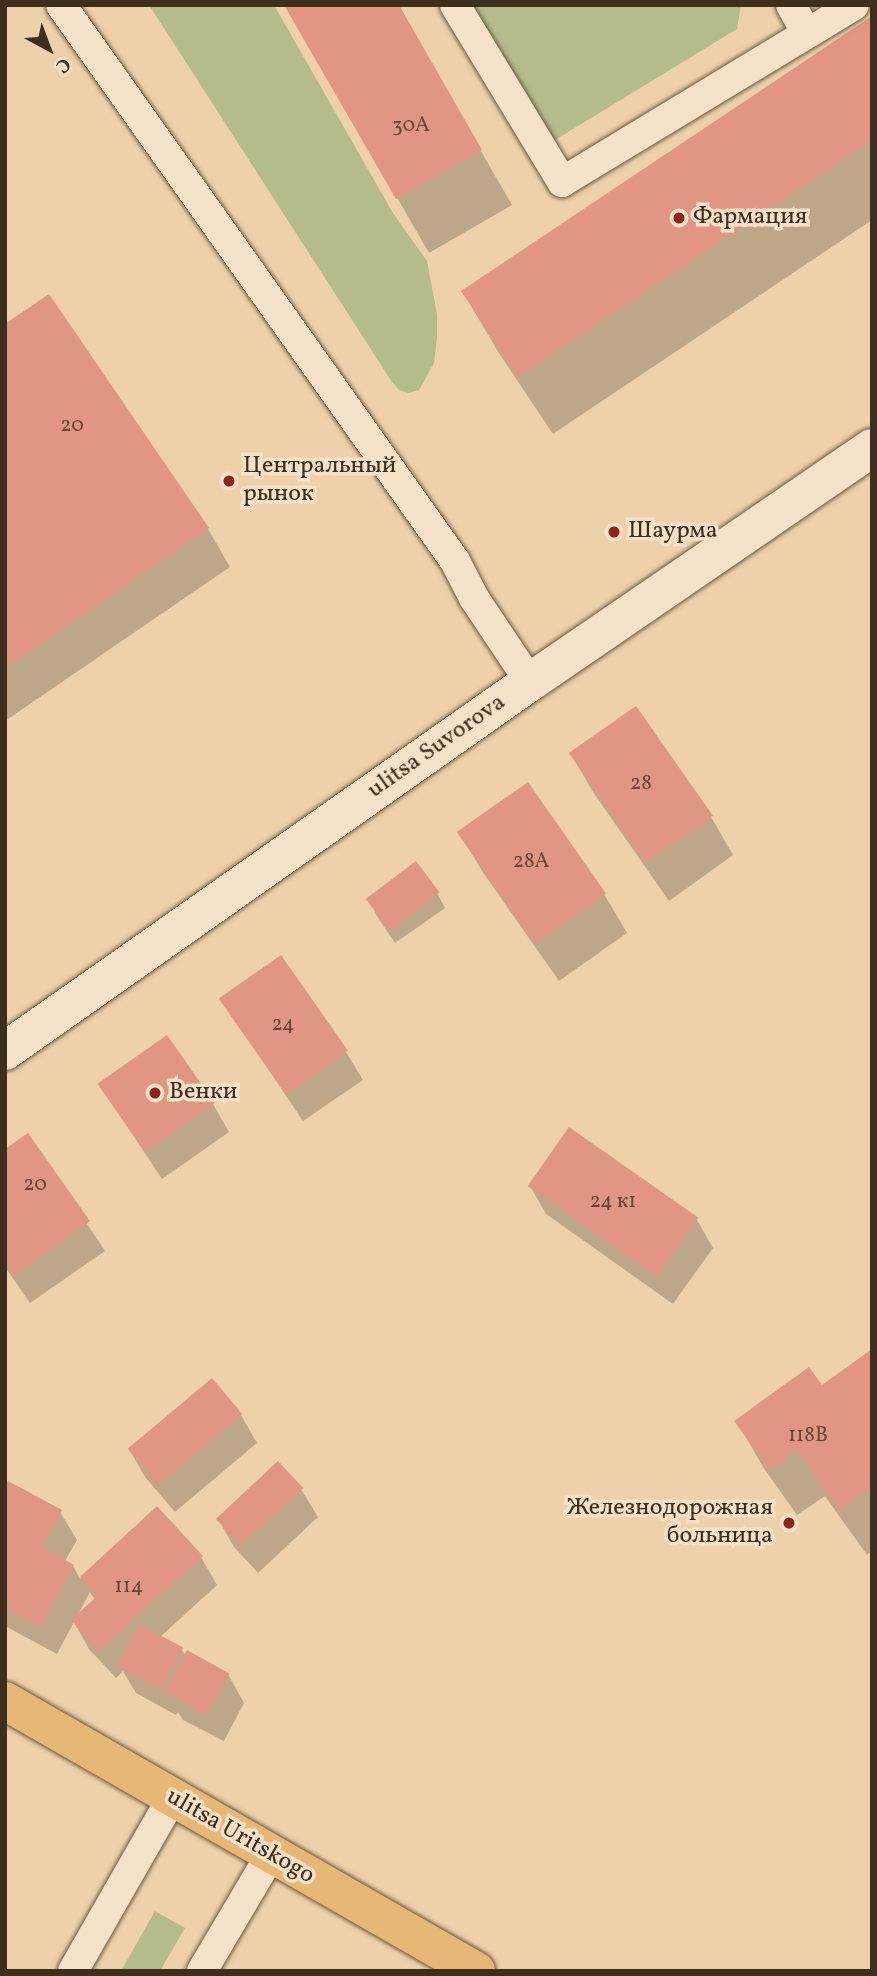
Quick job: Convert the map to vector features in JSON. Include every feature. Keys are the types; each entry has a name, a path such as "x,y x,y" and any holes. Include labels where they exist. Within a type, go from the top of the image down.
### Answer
{"main road":[{"name":"ulitsa Suvorova","path":"5,1051 530,682 872,448"},
{"name":"ulitsa Uritskogo","path":"5,1701 270,1856 476,1971"}],"lane":[{"path":"61,5 455,561 474,598 530,682"},
{"path":"455,5 562,182 854,5"},
{"path":"791,5 806,32"},
{"path":"73,1971 172,1798"},
{"path":"202,1971 270,1856"}],"green space":[{"path":"149,5 274,5 393,213 427,261 437,314 437,338 434,363 419,390 409,393 399,390 392,382"},
{"path":"472,5 741,5 737,29 555,140"},
{"path":"155,1911 185,1928 160,1971 121,1971"}],"building":[{"path":"284,5 399,5 482,150 396,199"},
{"path":"872,16 872,140 518,377 461,291"},
{"name":"Центральный рынок","path":"49,294 209,528 5,668 5,324"},
{"path":"636,706 713,816 646,863 569,753"},
{"path":"528,782 606,893 535,943 457,832"},
{"path":"416,861 439,892 389,930 366,899"},
{"path":"281,955 348,1051 286,1094 219,999"},
{"name":"Венки","path":"167,1035 215,1103 145,1152 97,1084"},
{"path":"569,1127 698,1218 657,1277 528,1186"},
{"path":"28,1133 90,1221 13,1276 5,1265 5,1149"},
{"path":"872,1349 872,1486 839,1510 797,1450 769,1470 734,1421 809,1367 822,1385"},
{"path":"212,1378 242,1414 158,1485 128,1449"},
{"path":"278,1461 303,1488 241,1546 216,1519"},
{"path":"8,1481 62,1510 41,1546 74,1565 40,1627 5,1608 5,1487"},
{"path":"157,1506 203,1556 98,1651 71,1620 97,1596 80,1577"},
{"path":"139,1624 183,1647 161,1689 117,1665"},
{"path":"187,1650 229,1673 206,1714 164,1691"}],"place":[{"name":"Фармация","path":"679,218"},
{"name":"Центральный рынок","path":"229,481"},
{"name":"Шаурма","path":"614,532"},
{"name":"Венки","path":"155,1093"},
{"name":"Железнодорожная больница","path":"789,1523"}]}
